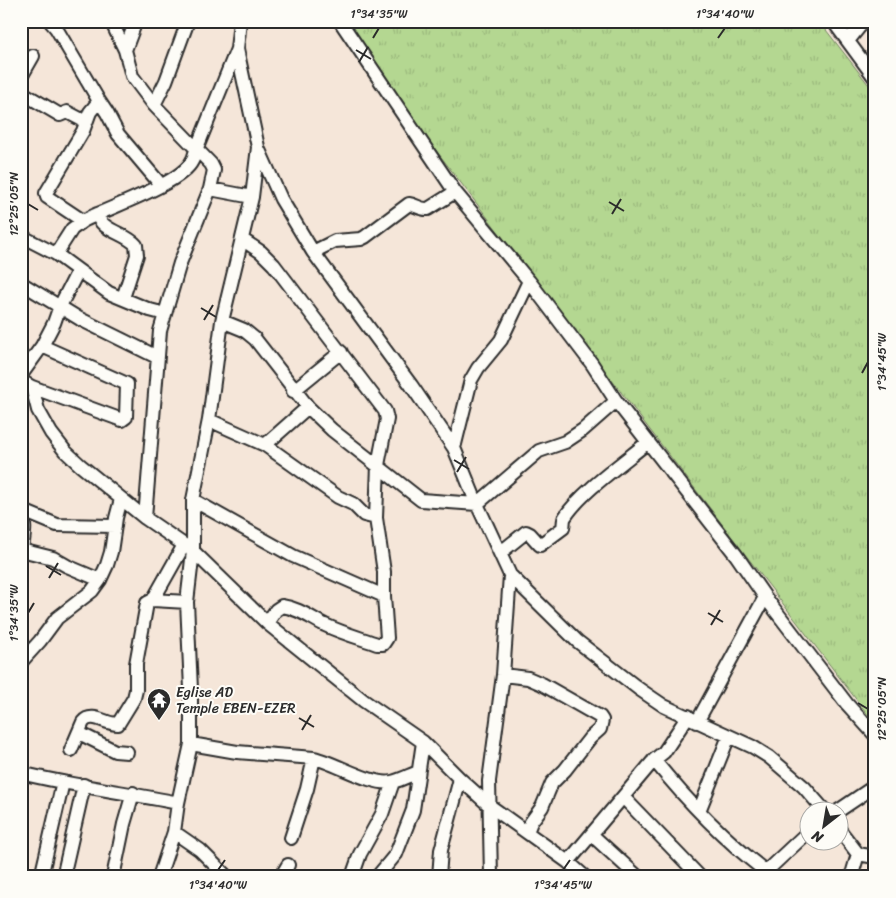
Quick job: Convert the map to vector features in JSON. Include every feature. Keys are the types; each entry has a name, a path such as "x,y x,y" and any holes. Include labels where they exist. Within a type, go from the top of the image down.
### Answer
{"street":[{"path":"50,21 108,113 118,134 161,185"},
{"path":"111,21 125,50 132,76 154,105 211,164 214,170 210,189 180,263 160,331 145,518"},
{"path":"125,50 136,21"},
{"path":"154,105 166,80 188,21"},
{"path":"240,21 238,49 258,147 281,199 312,252 454,448 477,504 510,575 577,642 639,689 664,706 753,747 769,757 804,787 815,800"},
{"path":"340,21 455,192 529,281 592,364 616,401 736,555 765,597 847,704 875,735"},
{"path":"832,21 875,78"},
{"path":"848,41 864,21"},
{"path":"56,254 72,229 83,221 161,185 185,170 192,162 238,49"},
{"path":"21,77 33,56"},
{"path":"21,92 60,115 66,112 86,122"},
{"path":"83,221 47,197 46,193 83,131 90,112 99,101"},
{"path":"159,877 174,832 178,803 191,744 191,689 187,602 193,500 209,420 222,321 252,197 258,147"},
{"path":"210,189 252,197"},
{"path":"312,252 336,241 361,239 409,204 423,210 428,209 455,192"},
{"path":"97,214 98,218 105,225 128,238 136,245 137,255 123,298"},
{"path":"21,236 56,254 109,293 150,310 165,314"},
{"path":"243,240 261,252 274,265 385,411 388,419 378,464 376,518 384,572 387,638 383,644 377,644 344,633 290,607 279,607 267,623"},
{"path":"21,376 42,346 78,271"},
{"path":"454,448 471,380 478,368 501,340 529,281"},
{"path":"21,283 80,319 157,357"},
{"path":"222,321 244,330 255,339 293,391 308,407 338,435 378,464 421,500 477,504 539,451 565,442 583,430 616,401"},
{"path":"27,384 122,420 126,417 127,384 64,358 42,346"},
{"path":"293,391 341,352"},
{"path":"27,384 38,410 51,433 65,451 145,518 189,548 267,623 364,701 423,742 490,806 568,862 581,876"},
{"path":"265,445 308,407"},
{"path":"209,420 265,445 338,496 353,504 364,515 376,518"},
{"path":"500,552 526,532 540,545 556,534 563,528 566,516 582,497 648,442"},
{"path":"21,662 57,618 92,592 100,580 108,565 121,499"},
{"path":"193,500 293,556 384,596"},
{"path":"21,510 57,524 115,526"},
{"path":"21,514 24,528 22,550 53,558 100,580"},
{"path":"71,750 86,719 92,718 118,724 124,715 136,690 136,664 147,603 153,600 189,548"},
{"path":"491,877 489,781 503,676 510,575"},
{"path":"568,862 654,760 664,752 693,719 765,597"},
{"path":"153,600 187,602"},
{"path":"503,676 528,678 542,684 600,717 602,720 600,729 590,738 579,755 552,782 542,807 527,832"},
{"path":"79,733 115,751 127,752"},
{"path":"699,811 730,736"},
{"path":"377,877 396,854 413,810 423,742"},
{"path":"191,744 237,752 314,758 324,760 376,781 393,782 418,772"},
{"path":"291,838 307,790 314,758"},
{"path":"654,760 699,811 763,874 798,841"},
{"path":"21,773 178,803"},
{"path":"439,877 441,850 460,779"},
{"path":"41,877 64,782"},
{"path":"352,877 360,854 382,814 393,782"},
{"path":"63,877 84,785"},
{"path":"848,804 875,786"},
{"path":"113,877 124,824 133,793"},
{"path":"623,797 700,877"},
{"path":"174,832 200,850 227,877"},
{"path":"592,835 638,877"},
{"path":"848,841 858,854 875,857"},
{"path":"854,877 853,871 858,854"},
{"path":"281,877 288,865"}],"green space":[{"path":"337,21 819,21 875,93 875,724"}],"place":[{"name":"Eglise AD Temple EBEN-EZER","path":"159,721"}]}
